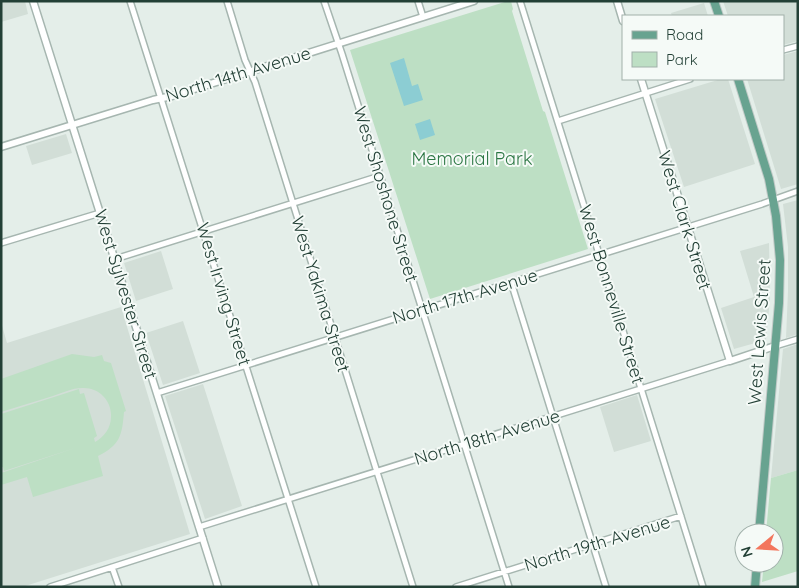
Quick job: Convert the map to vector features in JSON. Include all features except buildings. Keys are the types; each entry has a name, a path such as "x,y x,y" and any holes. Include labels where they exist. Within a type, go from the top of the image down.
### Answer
{"main road":[{"path":"714,1 719,15"},
{"name":"West Lewis Street","path":"738,80 762,155 773,200 778,238 780,281 760,523"},
{"path":"755,587 756,573"}],"street":[{"name":"West Sylvester Street","path":"33,1 218,587"},
{"name":"West Irving Street","path":"130,1 316,587"},
{"name":"West Yakima Street","path":"227,1 413,587"},
{"name":"West Shoshone Street","path":"324,1 509,587"},
{"path":"418,1 423,17"},
{"name":"North 14th Avenue","path":"1,147 474,1"},
{"name":"West Bonneville Street","path":"520,1 703,587"},
{"path":"617,1 622,17"},
{"path":"784,50 798,46"},
{"name":"West Clark Street","path":"641,80 730,361"},
{"path":"558,120 687,80"},
{"path":"115,259 380,176"},
{"name":"North 17th Avenue","path":"157,393 798,191"},
{"path":"1,243 100,213"},
{"path":"511,282 606,587"},
{"path":"775,346 798,339"},
{"name":"North 18th Avenue","path":"199,527 775,346"},
{"name":"North 19th Avenue","path":"456,587 681,516"},
{"path":"50,587 203,538"},
{"path":"112,567 119,587"}],"shaded area":[{"path":"1,1 25,1 28,14 1,22"},
{"path":"723,1 798,1 798,41 784,45 784,15 728,15"},
{"path":"704,3 708,15 672,15 671,13"},
{"path":"798,51 798,184 781,189 747,80 784,80 784,55"},
{"path":"718,80 728,80 755,164 684,187 655,99"},
{"path":"66,134 72,153 32,165 26,146"},
{"path":"798,200 798,334 786,338 788,247 783,204"},
{"path":"769,243 770,299 766,340 734,349 721,308 754,297 740,251"},
{"path":"161,251 173,289 136,301 124,263"},
{"path":"121,307 190,534 22,587 1,587 1,322 7,343"},
{"path":"183,321 200,373 163,385 146,333"},
{"path":"798,344 798,470 771,478 783,349"},
{"path":"203,384 242,506 205,519 165,396"},
{"path":"637,395 651,441 614,452 600,407"}],"green space":[{"name":"Memorial Park","path":"511,1 512,11 543,111 545,112 588,249 430,299 350,50"},
{"path":"72,354 94,357 102,355 104,361 111,363 126,411 124,412 121,434 115,444 98,456 103,476 33,497 27,477 1,485 1,473 75,448 4,471 3,467 1,467 1,414 79,389 80,394 84,393 97,436 94,438 95,442 104,435 108,428 111,421 111,411 107,401 99,393 88,388 78,388 1,412 1,379"},
{"path":"798,470 798,571 762,582 763,573 784,573 784,523 767,523 771,478"}],"water":[{"path":"404,58 412,86 418,84 423,100 404,106 390,63"},
{"path":"430,119 435,135 420,140 415,124"}]}
